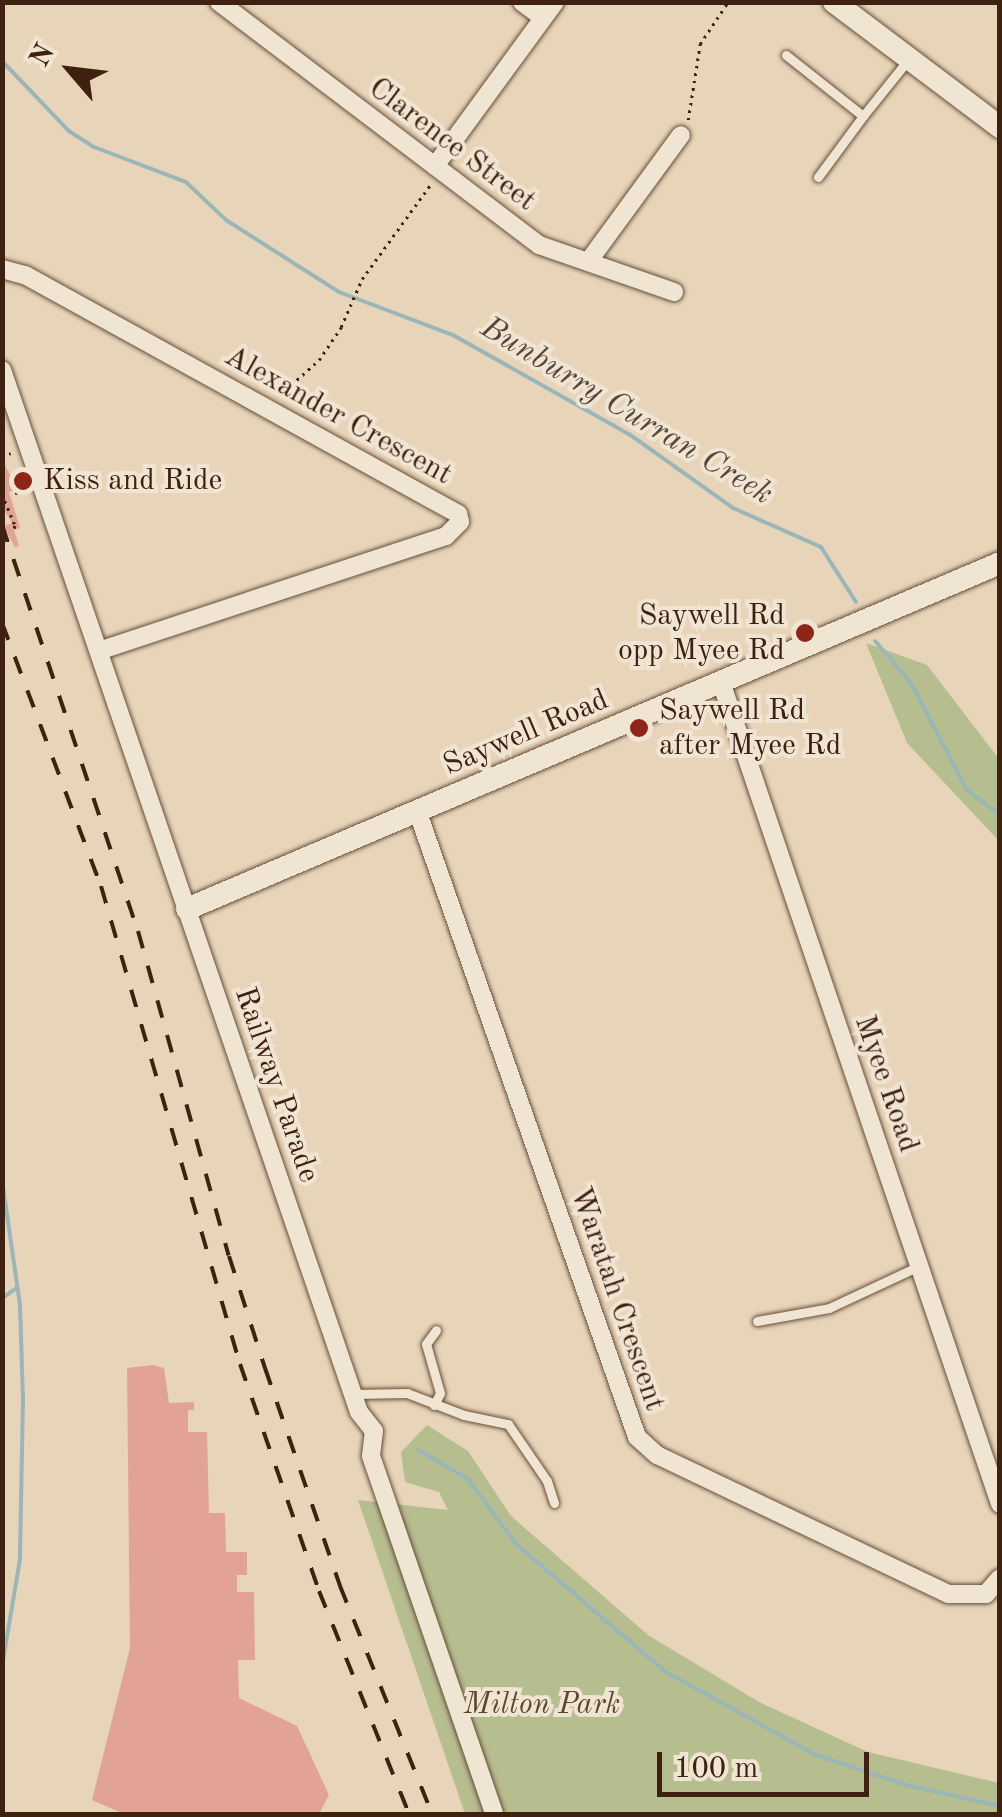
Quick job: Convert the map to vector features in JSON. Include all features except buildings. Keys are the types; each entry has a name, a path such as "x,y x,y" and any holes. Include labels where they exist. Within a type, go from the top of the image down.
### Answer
{"street":[{"name":"Clarence Street","path":"219,2 539,245 674,292"},
{"path":"522,2 544,18"},
{"path":"435,166 555,2"},
{"path":"834,2 1000,128"},
{"path":"588,262 681,135"},
{"name":"Alexander Crescent","path":"2,270 25,275 458,514 460,522 446,536 99,651"},
{"name":"Railway Parade","path":"2,370 353,1394 374,1431 372,1460 494,1814"},
{"name":"Saywell Road","path":"186,910 1000,563"},
{"name":"Myee Road","path":"720,682 1000,1504"},
{"name":"Waratah Crescent","path":"418,813 636,1438 657,1454 949,1594 986,1594 1000,1578"}],"lane":[{"path":"786,54 863,116"},
{"path":"818,177 908,58"},
{"path":"757,1321 828,1308 919,1266"},
{"path":"434,1405 440,1392 426,1344 436,1330"},
{"path":"353,1394 396,1392 513,1427 547,1482 554,1503"}],"path":[{"path":"681,135 692,111 700,44 728,2"},
{"path":"279,396 309,374 341,327 360,285 435,179 435,166"},
{"path":"2,456 11,453"},
{"path":"14,494 23,491"},
{"path":"2,494 16,526 2,531"}],"green space":[{"path":"866,643 927,665 999,759 999,841 907,743"},
{"name":"Milton Park","path":"427,1425 468,1451 511,1516 648,1635 759,1702 868,1752 999,1783 999,1814 465,1814 358,1500 448,1510 439,1492 405,1482 401,1452"}],"waterway":[{"name":"Bunburry Curran Creek","path":"2,61 69,131 94,147 186,182 226,220 339,292 453,335 629,434 733,508 821,547 856,602"},
{"name":"Bunburry Curran Creek","path":"875,641 911,683 967,790 1000,815"},
{"path":"2,1180 20,1305 23,1398 20,1559 2,1666"},
{"path":"2,1298 17,1288"},
{"name":"Bunburry Curran Creek","path":"418,1450 468,1479 516,1544 666,1672 816,1755 906,1785 1000,1806"}],"railway":[{"path":"2,525 138,931 229,1256 265,1368 340,1586 432,1814"},
{"path":"2,623 101,886 240,1364 319,1591 409,1814"}],"place":[{"name":"Kiss and Ride","path":"23,481"},
{"name":"Saywell Rd opp Myee Rd","path":"805,633"},
{"name":"Saywell Rd after Myee Rd","path":"639,728"}]}
